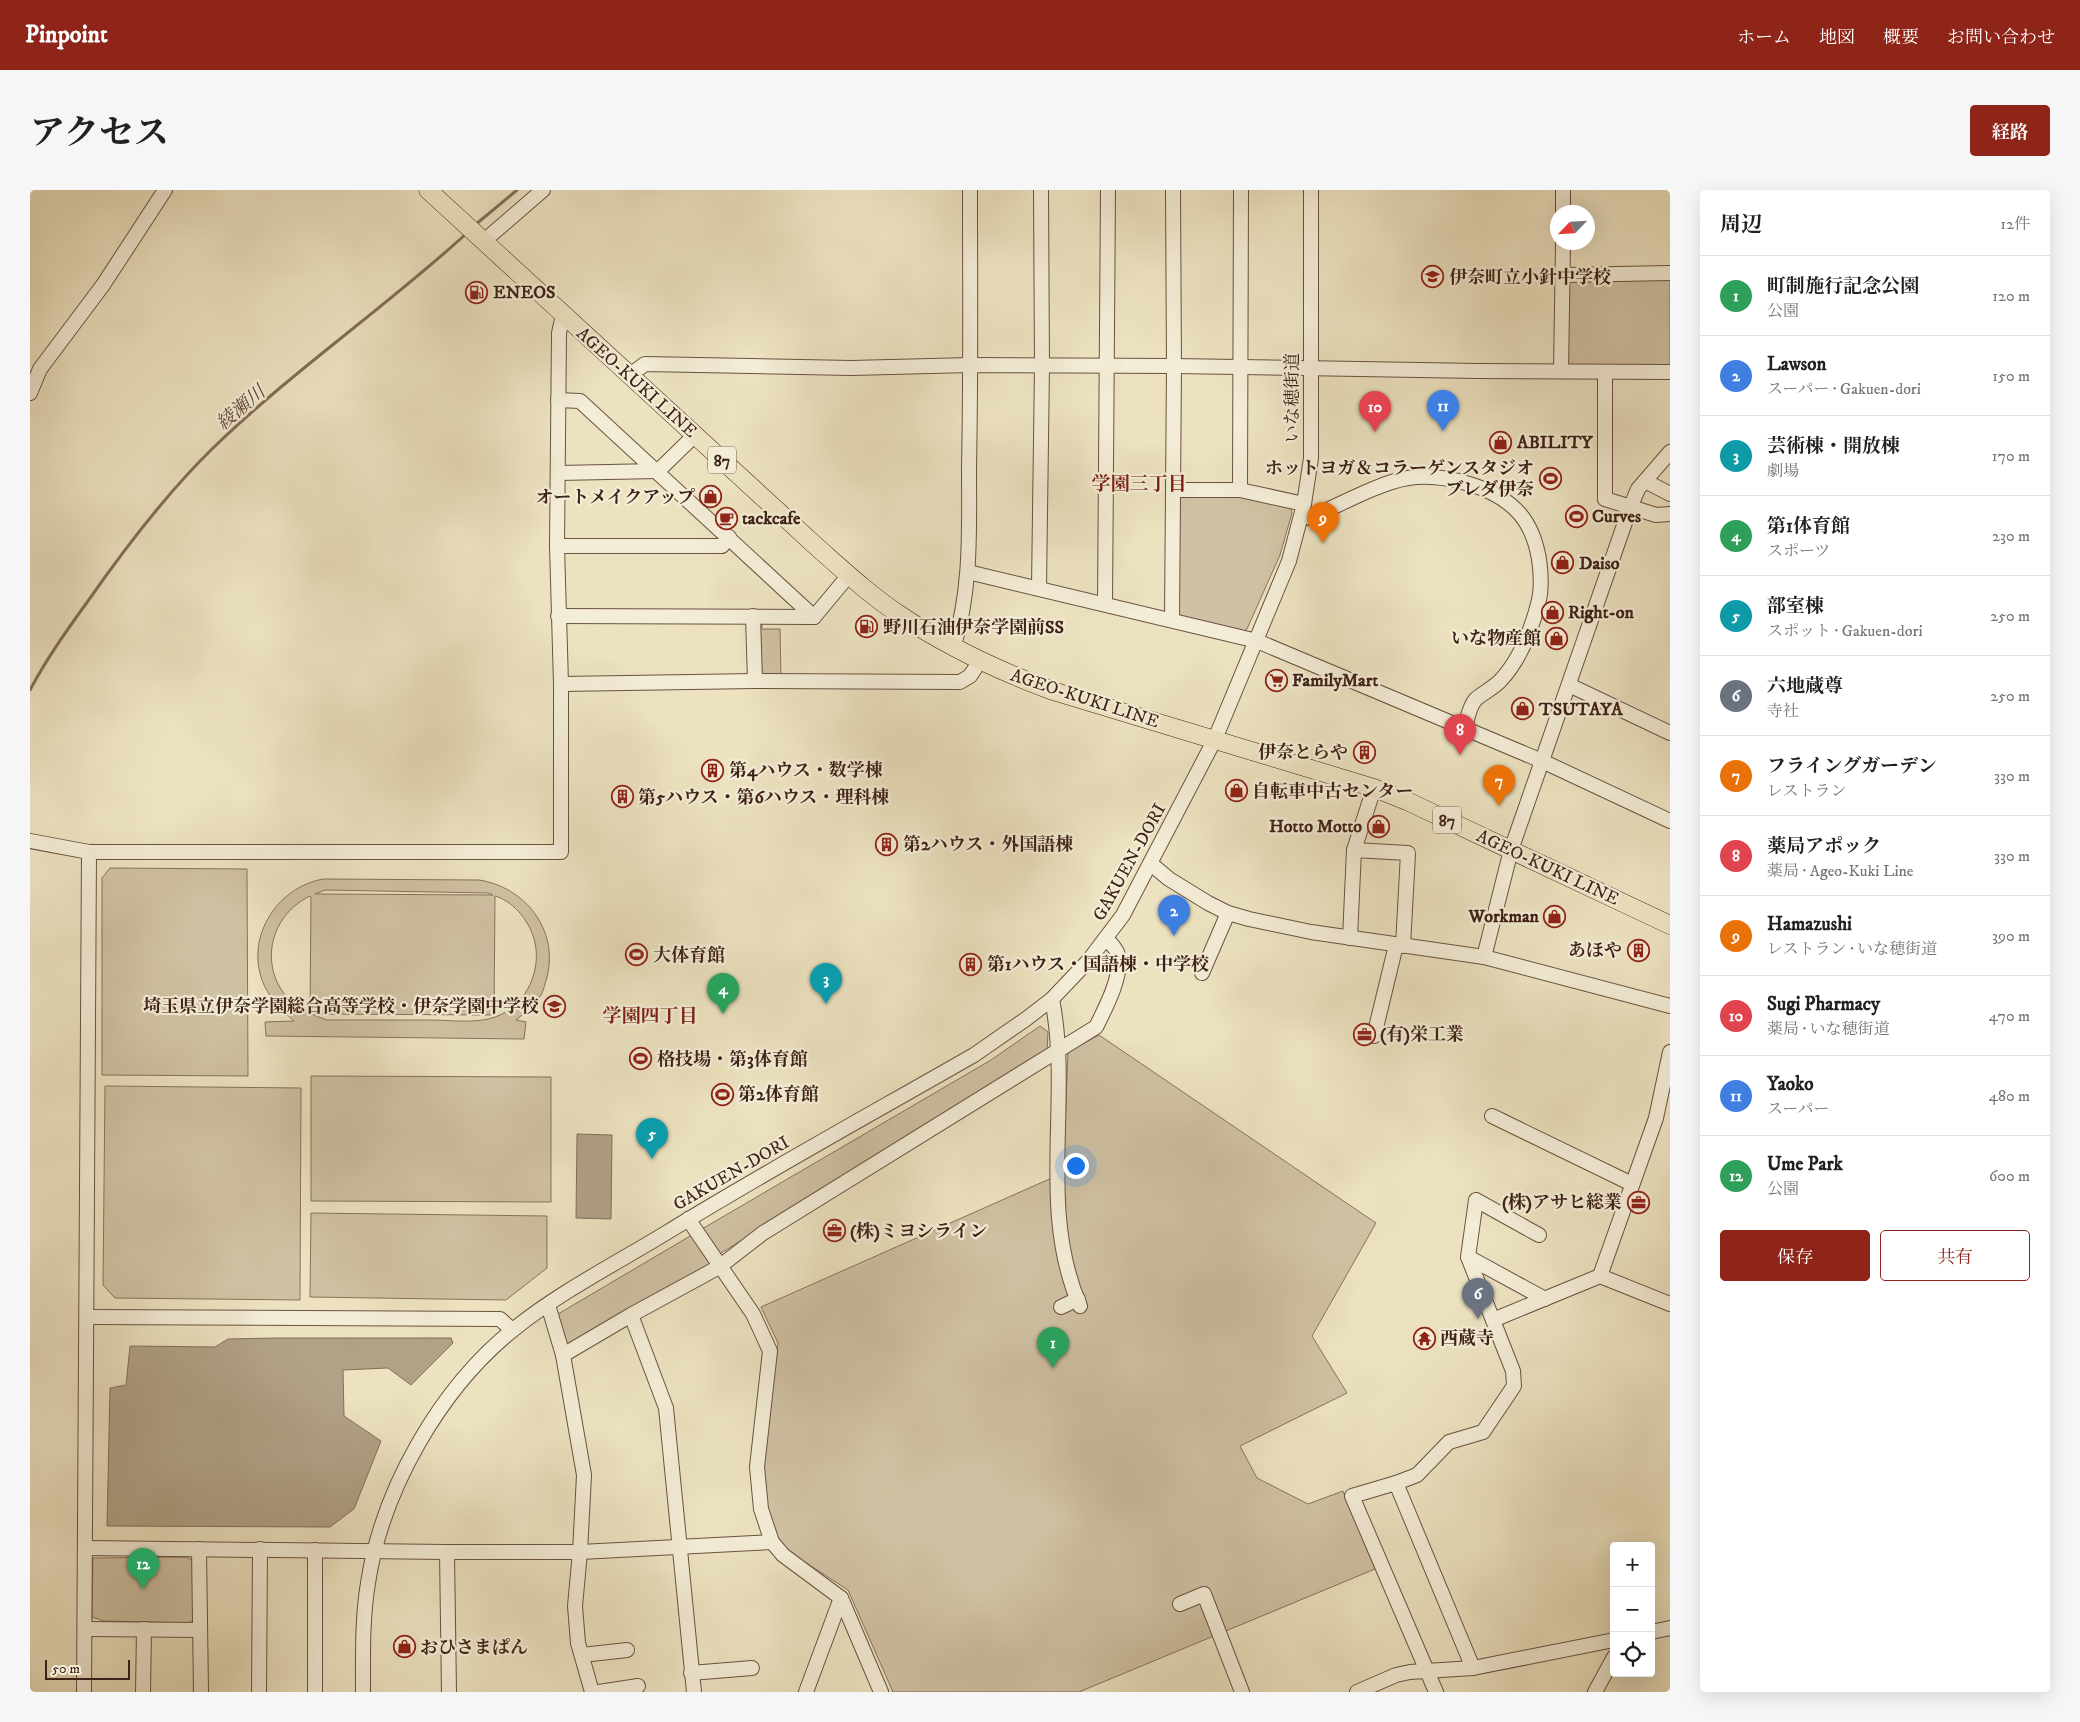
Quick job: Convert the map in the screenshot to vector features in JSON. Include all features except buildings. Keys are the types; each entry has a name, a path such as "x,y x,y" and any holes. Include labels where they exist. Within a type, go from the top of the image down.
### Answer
{"main road":[{"name":"AGEO-KUKI LINE","path":"428,190 849,576 898,614 953,648 1024,680 1083,702 1374,788 1670,924"}],"street":[{"path":"31,386 40,369 128,248 165,190"},
{"path":"482,239 543,190"},
{"path":"953,648 958,634 968,572 971,365 970,190"},
{"path":"1039,587 1042,366 1041,190"},
{"path":"1105,604 1108,190"},
{"path":"1172,620 1173,190"},
{"path":"1240,490 1241,190"},
{"name":"いな穂街道","path":"1215,740 1289,561 1304,504 1311,458 1311,190"},
{"path":"1563,190 1563,205"},
{"path":"1561,371 1563,250"},
{"path":"1564,275 1670,273"},
{"path":"30,841 89,852 561,852 561,684 557,546 559,333 563,315"},
{"path":"630,375 645,364 851,368 971,365 1670,372"},
{"path":"1605,372 1605,500 1656,515 1670,514"},
{"path":"558,400 580,401 814,617"},
{"path":"558,473 658,471 695,435"},
{"path":"1484,957 1511,850 1630,508 1638,489 1670,452"},
{"path":"1310,518 1385,485 1406,478 1428,477 1454,479 1476,486 1497,497 1520,513 1536,545 1540,568 1539,603 1521,652 1500,681 1474,700 1465,727"},
{"path":"1645,481 1670,494"},
{"path":"1173,490 1240,490 1304,504"},
{"path":"557,546 722,546 729,537"},
{"path":"968,572 1039,587 1257,641 1465,727 1670,821"},
{"path":"814,617 849,576"},
{"path":"558,616 814,617"},
{"path":"753,616 754,681"},
{"path":"561,684 754,681 960,682 970,676 980,661"},
{"path":"1569,685 1670,732"},
{"name":"GAKUEN-DORI","path":"363,1692 365,1614 374,1552 389,1506 420,1442 441,1408 461,1382 512,1330 548,1305 688,1219 974,1056 1052,999 1107,939 1123,915 1215,740"},
{"path":"1350,938 1354,850 1374,788"},
{"path":"1354,850 1408,853 1400,945 1374,1036"},
{"path":"84,1692 86,1628 89,852"},
{"path":"1151,864 1186,891 1228,913 1279,927 1484,957 1670,1006"},
{"path":"1202,973 1228,913"},
{"path":"563,1355 719,1267 763,1233 1096,1027 1106,1006 1119,968 1118,953 1107,939"},
{"path":"1052,999 1059,1050 1056,1191 1067,1268 1079,1303 1061,1307"},
{"path":"1600,1276 1656,1118 1670,1052"},
{"path":"1492,1116 1632,1184"},
{"path":"1436,1692 1352,1496 1417,1475 1449,1442 1483,1432 1514,1386 1513,1371 1468,1257 1476,1200 1539,1235"},
{"path":"688,1219 719,1267 753,1314 770,1350 757,1467 762,1509 772,1542 782,1555 841,1598 881,1692"},
{"path":"1468,1257 1545,1299"},
{"path":"1493,1320 1600,1276 1670,1304"},
{"path":"548,1305 563,1355 584,1475 575,1606 578,1643 592,1692"},
{"path":"631,1315 666,1408 694,1692"},
{"path":"87,1317 500,1319 512,1330"},
{"path":"1396,1483 1473,1668"},
{"path":"86,1548 374,1552 580,1552 772,1542"},
{"path":"199,1549 201,1692"},
{"path":"259,1692 260,1549"},
{"path":"315,1550 315,1692"},
{"path":"447,1552 449,1692"},
{"path":"1180,1604 1204,1594 1242,1692"},
{"path":"806,1692 841,1598"},
{"path":"86,1628 200,1630"},
{"path":"1655,1631 1670,1628"},
{"path":"143,1692 144,1629"},
{"path":"1357,1692 1396,1675 1426,1670 1473,1668 1610,1641"},
{"path":"582,1654 627,1650"},
{"path":"1596,1692 1610,1665"},
{"path":"691,1673 752,1668"},
{"path":"599,1692 638,1686"}],"shaded area":[{"path":"1670,277 1670,366 1567,366 1566,281"},
{"path":"1242,494 1290,507 1292,513 1280,555 1247,629 1241,633 1181,619 1177,612 1178,498 1183,495"},
{"path":"762,623 762,629 780,629 781,677 761,677 758,625"},
{"path":"110,868 247,869 248,1076 102,1075 102,878"},
{"path":"323,879 479,880 496,884 511,891 524,901 535,914 543,928 548,943 549,960 544,989 529,1009 516,1020 526,1022 524,1039 266,1036 265,1022 294,1021 273,1000 264,985 259,968 258,951 261,934 268,918 278,905 291,893 306,884","holes":["325,890 488,893 493,895 315,894","495,896 509,903 521,914 530,928 535,943 536,964 534,974 525,993 511,1009 494,1017 476,1021 327,1020 311,1014 494,1015","311,897 310,1014 293,1003 281,989 274,973 271,955 274,938 281,922 293,907"]},
{"path":"1040,1026 1048,1032 1047,1050 718,1255 702,1229 991,1060"},
{"path":"1099,1035 1376,1223 1312,1336 1347,1393 1240,1446 1257,1478 1308,1504 1343,1491 1375,1569 1079,1692 893,1692 848,1590 783,1548 775,1535 767,1508 761,1460 778,1343 761,1307 1063,1173 1068,1052"},
{"path":"311,1076 551,1077 551,1202 311,1201"},
{"path":"105,1086 301,1088 300,1300 115,1298 103,1285"},
{"path":"577,1134 612,1135 611,1219 576,1218"},
{"path":"311,1213 547,1216 547,1268 506,1300 310,1297"},
{"path":"692,1235 711,1264 567,1346 558,1314"},
{"path":"451,1338 453,1343 411,1385 388,1368 343,1370 344,1416 381,1441 354,1509 330,1527 107,1526 110,1388 126,1385 130,1346 215,1347 228,1339"},
{"path":"186,1557 194,1561 194,1619 189,1623 104,1621 92,1617 93,1558"}],"waterway":[{"name":"綾瀬川","path":"475,225 517,190"},
{"name":"綾瀬川","path":"30,690 58,644 117,561 162,503 195,466 274,393 436,261 467,233"}],"place":[{"name":"伊奈町立小針中学校","path":"1433,277"},
{"name":"ENEOS","path":"477,292"},
{"name":"Yaoko","path":"1443,431"},
{"name":"Sugi Pharmacy","path":"1375,432"},
{"name":"ABILITY","path":"1501,442"},
{"name":"ホットヨガ＆コラーゲンスタジオ ブレダ伊奈","path":"1550,478"},
{"name":"オートメイクアップ","path":"711,497"},
{"name":"Curves","path":"1576,516"},
{"name":"tackcafe","path":"726,518"},
{"name":"Hamazushi","path":"1323,543"},
{"name":"Daiso","path":"1563,563"},
{"name":"Right-on","path":"1552,612"},
{"name":"野川石油伊奈学園前SS","path":"867,627"},
{"name":"いな物産館","path":"1557,638"},
{"name":"FamilyMart","path":"1276,680"},
{"name":"TSUTAYA","path":"1523,709"},
{"name":"伊奈とらや","path":"1364,752"},
{"name":"薬局アポック","path":"1460,755"},
{"name":"第4ハウス・数学棟","path":"713,770"},
{"name":"自転車中古センター","path":"1236,791"},
{"name":"第5ハウス・第6ハウス・理科棟","path":"622,797"},
{"name":"フライングガーデン","path":"1499,806"},
{"name":"Hotto Motto","path":"1378,826"},
{"name":"第2ハウス・外国語棟","path":"887,844"},
{"name":"Workman","path":"1555,916"},
{"name":"Lawson","path":"1174,936"},
{"name":"あほや","path":"1638,950"},
{"name":"大体育館","path":"637,955"},
{"name":"第1ハウス・国語棟・中学校","path":"971,964"},
{"name":"芸術棟・開放棟","path":"826,1004"},
{"name":"埼玉県立伊奈学園総合高等学校・伊奈学園中学校","path":"555,1006"},
{"name":"第1体育館","path":"723,1014"},
{"name":"(有)栄工業","path":"1364,1034"},
{"name":"格技場・第3体育館","path":"641,1059"},
{"name":"第2体育館","path":"722,1094"},
{"name":"部室棟","path":"652,1159"},
{"name":"(株)アサヒ総業","path":"1638,1202"},
{"name":"(株)ミヨシライン","path":"834,1231"},
{"name":"六地蔵尊","path":"1478,1319"},
{"name":"西蔵寺","path":"1424,1338"},
{"name":"町制施行記念公園","path":"1053,1368"},
{"name":"Ume Park","path":"143,1589"},
{"name":"おひさまぱん","path":"404,1647"}],"district":[{"name":"学園三丁目","path":"1139,483"},
{"name":"学園四丁目","path":"650,1015"}]}
